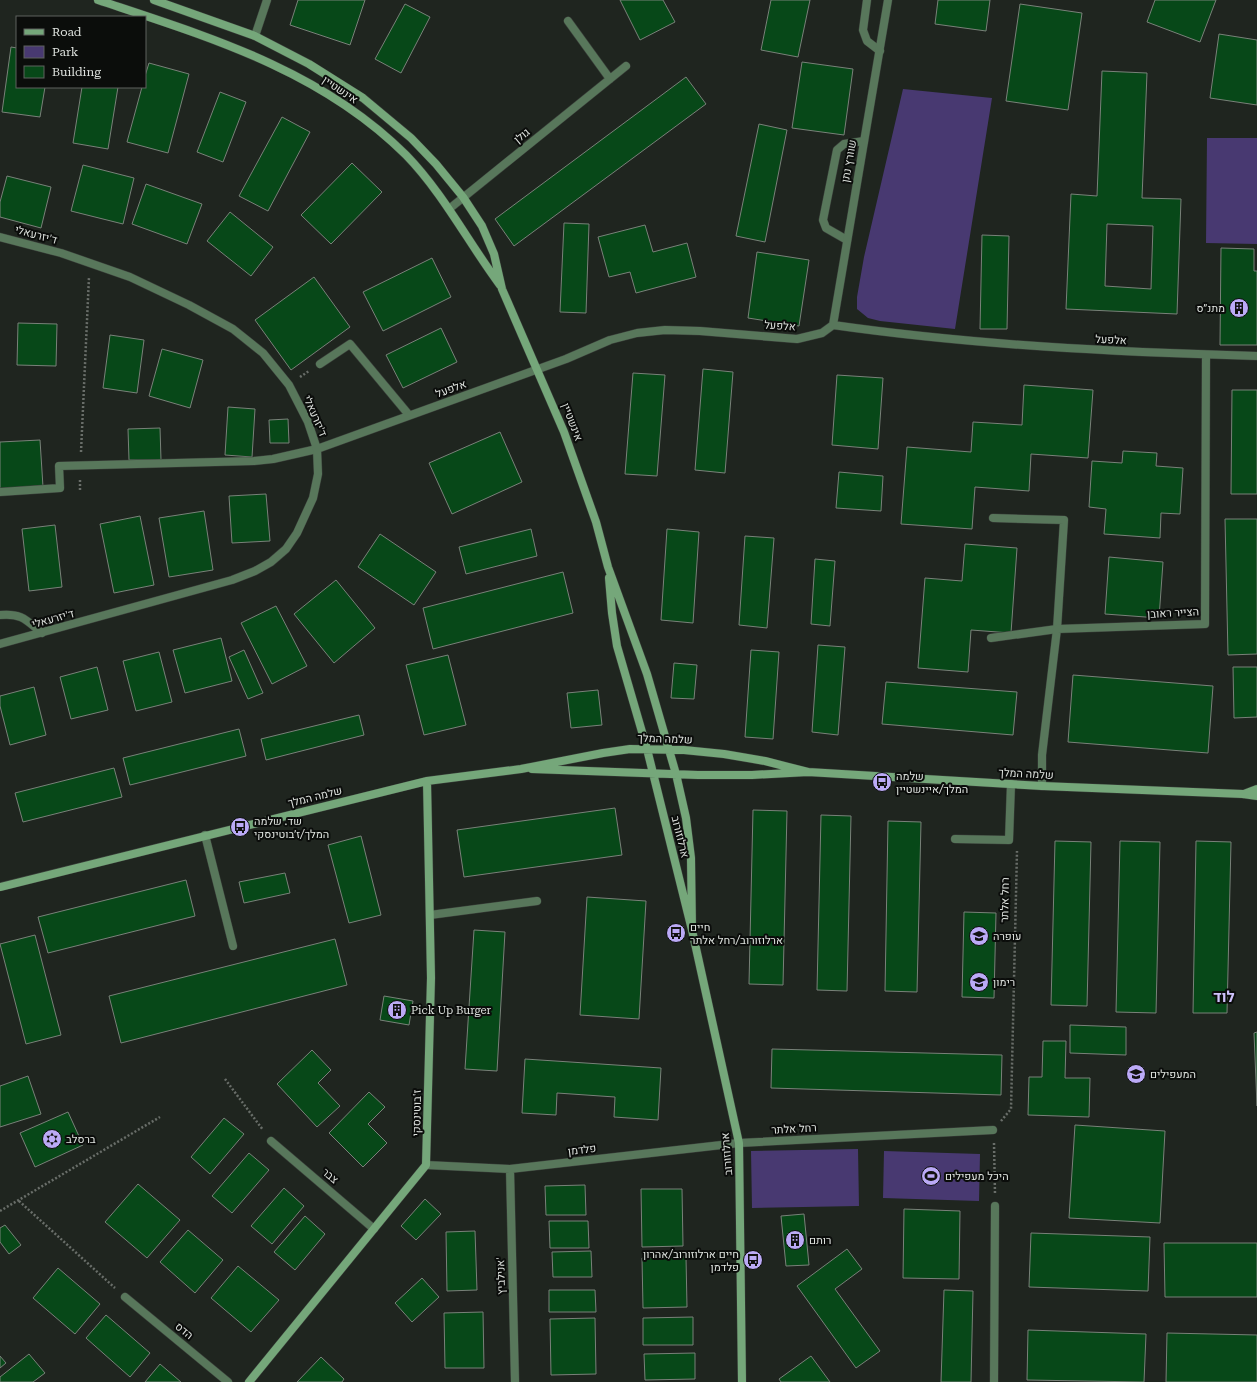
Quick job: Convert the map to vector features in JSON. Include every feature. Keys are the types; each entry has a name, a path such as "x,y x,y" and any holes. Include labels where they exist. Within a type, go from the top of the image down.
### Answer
{"street":[{"name":"אינשטיין","path":"98,0 144,16"},
{"name":"אינשטיין","path":"154,0 255,36 309,64 363,98 412,138 463,197 482,226 494,254 502,289"},
{"path":"255,36 267,0"},
{"path":"867,0 863,30 867,41 880,51"},
{"name":"שוורץ נתן","path":"833,325 888,0"},
{"name":"אינשטיין","path":"146,17 251,53 292,73 328,94 374,127 406,155 449,209 502,289 539,369 591,507 608,567 647,674 676,774"},
{"path":"568,21 610,79"},
{"name":"גולן","path":"449,209 626,66"},
{"path":"847,240 826,228 823,220 837,150 844,144 864,141"},
{"name":"ד'יזרעאלי","path":"0,237 89,263 130,277 189,305 233,329 263,353 289,385 308,422 317,449 318,474 313,498 297,533 286,549 271,562 255,571 232,580 0,644"},
{"name":"אלפעל","path":"0,492 60,488 59,466 273,459 317,449 539,369 610,340 637,333 665,330 700,331 797,339 822,333 833,325 893,334 1099,351 1257,356"},
{"path":"320,364 350,344 409,415"},
{"name":"הצייר ראובן","path":"1056,629 1205,624 1206,355"},
{"path":"993,518 1064,520 1056,629 1042,755 1042,786"},
{"name":"אינשטיין","path":"608,567 612,613 618,646 647,749"},
{"path":"0,615 16,615 26,620 42,633"},
{"path":"991,638 1056,629"},
{"name":"שלמה המלך","path":"0,887 427,781 521,769 603,753 647,749 724,754 765,761 808,772"},
{"name":"ארלוזורוב","path":"647,749 692,930 739,1143 742,1382"},
{"name":"שלמה המלך","path":"521,769 653,774 752,775 808,772 1042,786 1243,794 1257,796"},
{"name":"ארלוזורוב","path":"676,774 689,838 692,930"},
{"name":"ז'בוטינסקי","path":"426,1165 431,978 427,781"},
{"path":"955,839 1009,840 1011,784"},
{"name":"שלמה המלך","path":"1243,794 1257,789"},
{"path":"205,835 233,946"},
{"path":"430,915 536,901"},
{"name":"רחל אלתר","path":"739,1143 994,1130"},
{"name":"צבר","path":"272,1141 374,1229"},
{"name":"פלדמן","path":"426,1165 510,1169 739,1143"},
{"path":"249,1382 426,1165"},
{"name":"אנילביץ'","path":"510,1169 514,1382"},
{"path":"994,1382 995,1206"},
{"name":"הדס","path":"125,1297 228,1382"}],"path":[{"path":"80,490 89,263"},
{"path":"289,385 320,364"},
{"name":"רחל אלתר","path":"994,1130 1011,1109 1017,848"},
{"path":"226,1079 272,1141"},
{"path":"0,1210 19,1201 160,1117"},
{"path":"994,1130 995,1206"},
{"path":"19,1201 125,1297"}],"green space":[{"path":"903,89 992,98 955,329 880,321 868,318 857,309 857,297 864,257"},
{"path":"1207,138 1257,138 1257,244 1206,243"},
{"path":"858,1149 859,1206 752,1208 751,1151"},
{"name":"היכל מעפילים","path":"884,1151 980,1154 979,1201 883,1198"}],"building":[{"path":"298,0 365,0 350,45 290,25"},
{"path":"620,0 663,0 675,22 640,40"},
{"path":"771,0 810,0 798,57 761,50"},
{"path":"938,0 990,0 986,31 935,24"},
{"path":"1155,0 1216,0 1200,42 1147,22"},
{"path":"405,4 430,17 401,73 375,59"},
{"path":"1020,4 1082,13 1068,110 1006,101"},
{"path":"1219,34 1257,40 1257,105 1210,98"},
{"path":"11,47 16,48 16,88 45,88 40,117 2,112"},
{"path":"802,62 853,69 844,135 792,128"},
{"path":"149,63 189,74 168,153 127,142 142,88 146,88 146,73"},
{"path":"1102,71 1147,73 1142,198 1181,199 1177,314 1066,309 1071,194 1097,196","holes":["1107,224 1153,226 1151,289 1105,286"]},
{"path":"686,77 706,104 514,246 495,219"},
{"path":"82,88 118,88 108,149 73,143"},
{"path":"220,92 246,102 223,162 197,152"},
{"path":"282,117 310,132 268,211 239,196"},
{"path":"759,124 787,130 765,242 736,236"},
{"path":"352,163 382,192 331,244 301,215"},
{"path":"83,165 134,178 123,224 71,211"},
{"path":"7,176 51,187 41,228 0,217 0,202"},
{"path":"146,184 202,204 187,244 132,224"},
{"path":"230,212 273,247 251,276 207,241"},
{"path":"564,223 589,224 586,313 560,312"},
{"path":"645,225 653,252 687,243 696,277 636,293 630,272 609,277 598,237"},
{"path":"982,235 1009,236 1007,329 980,329"},
{"name":"מתנ״ס","path":"1221,248 1254,249 1254,271 1257,271 1257,345 1220,345"},
{"path":"757,252 809,260 799,326 748,318"},
{"path":"432,258 451,297 383,331 363,292"},
{"path":"314,277 350,327 291,370 255,320"},
{"path":"18,323 57,324 56,366 17,365"},
{"path":"441,328 457,362 403,388 386,355"},
{"path":"110,335 144,340 137,393 103,388"},
{"path":"162,349 203,360 190,408 149,396"},
{"path":"703,369 733,372 725,473 695,470"},
{"path":"633,373 665,375 657,476 625,474"},
{"path":"837,375 883,378 878,449 832,445"},
{"path":"1024,385 1093,390 1088,458 1031,454 1029,491 975,487 972,529 901,524 907,447 971,452 973,422 1022,425"},
{"path":"1232,390 1257,390 1257,494 1231,494"},
{"path":"228,407 255,409 252,457 225,455"},
{"path":"288,419 289,443 270,443 269,420"},
{"path":"160,428 161,460 129,460 128,429"},
{"path":"500,432 522,482 452,514 429,463"},
{"path":"40,440 43,487 0,489 0,442"},
{"path":"1123,451 1157,453 1156,466 1183,468 1180,514 1161,513 1160,538 1104,534 1106,509 1089,507 1092,461 1122,463"},
{"path":"839,472 883,476 881,511 836,508"},
{"path":"266,494 270,541 232,543 229,496"},
{"path":"204,511 213,570 169,577 159,518"},
{"path":"140,516 154,585 114,593 100,524"},
{"path":"1225,519 1257,519 1257,654 1228,655"},
{"path":"55,525 62,587 29,591 22,529"},
{"path":"531,529 537,556 466,574 459,547"},
{"path":"667,529 699,532 693,623 661,620"},
{"path":"380,534 436,572 414,605 358,567"},
{"path":"745,536 774,538 767,628 739,625"},
{"path":"965,544 1017,548 1011,633 971,630 968,672 918,668 925,578 962,581"},
{"path":"1109,557 1163,562 1159,618 1105,614"},
{"path":"815,559 835,561 830,626 811,624"},
{"path":"563,572 573,613 433,649 423,608"},
{"path":"336,580 375,628 334,663 294,614"},
{"path":"276,606 307,666 272,684 241,623"},
{"path":"221,638 232,681 185,693 173,650"},
{"path":"818,645 845,647 838,735 812,732"},
{"path":"244,650 263,693 248,699 229,657"},
{"path":"751,650 779,652 773,739 745,737"},
{"path":"159,652 172,702 136,711 123,661"},
{"path":"448,655 466,725 424,735 406,665"},
{"path":"674,663 697,665 694,699 671,698"},
{"path":"97,667 108,710 71,719 60,677"},
{"path":"1233,667 1257,667 1257,717 1234,718"},
{"path":"1073,675 1213,686 1208,753 1068,742"},
{"path":"886,682 1017,692 1013,735 882,724"},
{"path":"34,687 46,735 10,745 0,706 0,696"},
{"path":"598,690 602,725 571,728 567,693"},
{"path":"359,715 364,735 266,760 261,739"},
{"path":"239,729 246,756 130,785 123,758"},
{"path":"114,768 122,797 23,822 15,793"},
{"path":"615,808 622,855 464,877 457,830"},
{"path":"753,810 787,811 783,985 749,984"},
{"path":"821,815 851,816 847,991 817,990"},
{"path":"888,821 921,822 917,992 885,991"},
{"path":"361,836 381,915 349,923 328,845"},
{"path":"1055,841 1091,842 1087,1006 1051,1005"},
{"path":"1120,841 1160,842 1156,1013 1116,1012"},
{"path":"1196,841 1231,842 1227,1013 1193,1013"},
{"path":"285,873 290,893 244,903 239,882"},
{"path":"186,880 195,916 48,953 38,917"},
{"path":"587,897 646,901 639,1019 580,1015"},
{"path":"964,912 996,913 994,998 962,997"},
{"path":"474,930 505,932 497,1071 465,1069"},
{"path":"35,935 61,1035 26,1044 0,944"},
{"path":"335,939 347,985 121,1043 109,996"},
{"name":"Pick Up Burger","path":"384,996 413,1001 409,1025 380,1020"},
{"path":"1070,1025 1126,1027 1126,1055 1070,1053"},
{"path":"1257,1032 1257,1106 1254,1033"},
{"path":"1043,1041 1066,1041 1065,1078 1090,1078 1089,1117 1028,1115 1029,1077 1042,1077"},
{"path":"772,1049 1002,1055 1001,1095 771,1088"},
{"path":"312,1050 331,1070 318,1083 340,1106 317,1127 277,1084"},
{"path":"525,1059 661,1068 658,1120 614,1117 615,1097 557,1093 556,1115 522,1113"},
{"path":"28,1076 41,1114 0,1127 0,1086"},
{"path":"369,1092 385,1107 368,1124 387,1143 363,1167 329,1133"},
{"name":"ברסלב","path":"68,1112 83,1145 35,1167 20,1133"},
{"path":"224,1118 244,1134 210,1174 191,1157"},
{"path":"1075,1125 1165,1131 1160,1223 1069,1218"},
{"path":"249,1153 269,1170 232,1213 212,1196"},
{"path":"138,1184 180,1220 147,1258 105,1222"},
{"path":"585,1185 586,1215 546,1215 545,1186"},
{"path":"284,1188 304,1206 272,1244 251,1226"},
{"path":"641,1189 682,1189 683,1246 642,1247"},
{"path":"425,1199 441,1214 416,1240 401,1226"},
{"path":"904,1209 960,1211 959,1279 903,1278"},
{"name":"רותם","path":"804,1214 809,1265 786,1266 781,1216"},
{"path":"305,1216 325,1234 295,1270 274,1252"},
{"path":"549,1221 588,1221 589,1248 550,1248"},
{"path":"5,1225 21,1245 9,1254 0,1242 0,1228"},
{"path":"188,1230 223,1260 195,1293 160,1262"},
{"path":"475,1231 477,1290 447,1291 446,1232"},
{"path":"1031,1233 1150,1237 1148,1291 1029,1287"},
{"path":"1164,1243 1257,1243 1257,1297 1165,1297"},
{"path":"847,1249 862,1269 835,1289 880,1351 856,1368 797,1286"},
{"path":"591,1251 592,1277 553,1277 552,1252"},
{"path":"686,1257 687,1307 643,1308 642,1258"},
{"path":"238,1266 279,1300 251,1332 211,1298"},
{"path":"58,1268 100,1304 75,1334 33,1298"},
{"path":"422,1278 439,1297 412,1322 395,1303"},
{"path":"549,1290 595,1290 596,1312 549,1312"},
{"path":"944,1290 973,1291 971,1382 941,1382"},
{"path":"483,1312 484,1368 445,1368 444,1313"},
{"path":"106,1315 150,1353 130,1377 86,1338"},
{"path":"693,1317 693,1345 643,1345 643,1318"},
{"path":"595,1318 596,1374 551,1375 550,1319"},
{"path":"1028,1330 1146,1334 1144,1382 1027,1380"},
{"path":"1167,1333 1257,1335 1257,1382 1166,1382"},
{"path":"695,1353 695,1379 645,1380 644,1354"},
{"path":"29,1354 45,1373 33,1382 0,1382 0,1377"},
{"path":"0,1356 6,1363 0,1368"},
{"path":"811,1356 830,1382 781,1382 779,1379"},
{"path":"321,1357 344,1379 342,1382 297,1382"},
{"path":"160,1364 181,1382 145,1382"}],"place":[{"name":"מתנ״ס","path":"1239,308"},
{"name":"שלמה המלך/איינשטיין","path":"882,782"},
{"name":"שד. שלמה המלך/ז׳בוטינסקי","path":"240,827"},
{"name":"חיים ארלוזורוב/רחל אלתר","path":"676,933"},
{"name":"עופרה","path":"979,936"},
{"name":"רימון","path":"979,982"},
{"name":"Pick Up Burger","path":"397,1010"},
{"name":"המעפילים","path":"1136,1074"},
{"name":"ברסלב","path":"52,1139"},
{"name":"היכל מעפילים","path":"931,1176"},
{"name":"רותם","path":"795,1240"},
{"name":"חיים ארלוזורוב/אהרון פלדמן","path":"753,1260"}],"district":[{"name":"לוד","path":"1224,997"}]}
